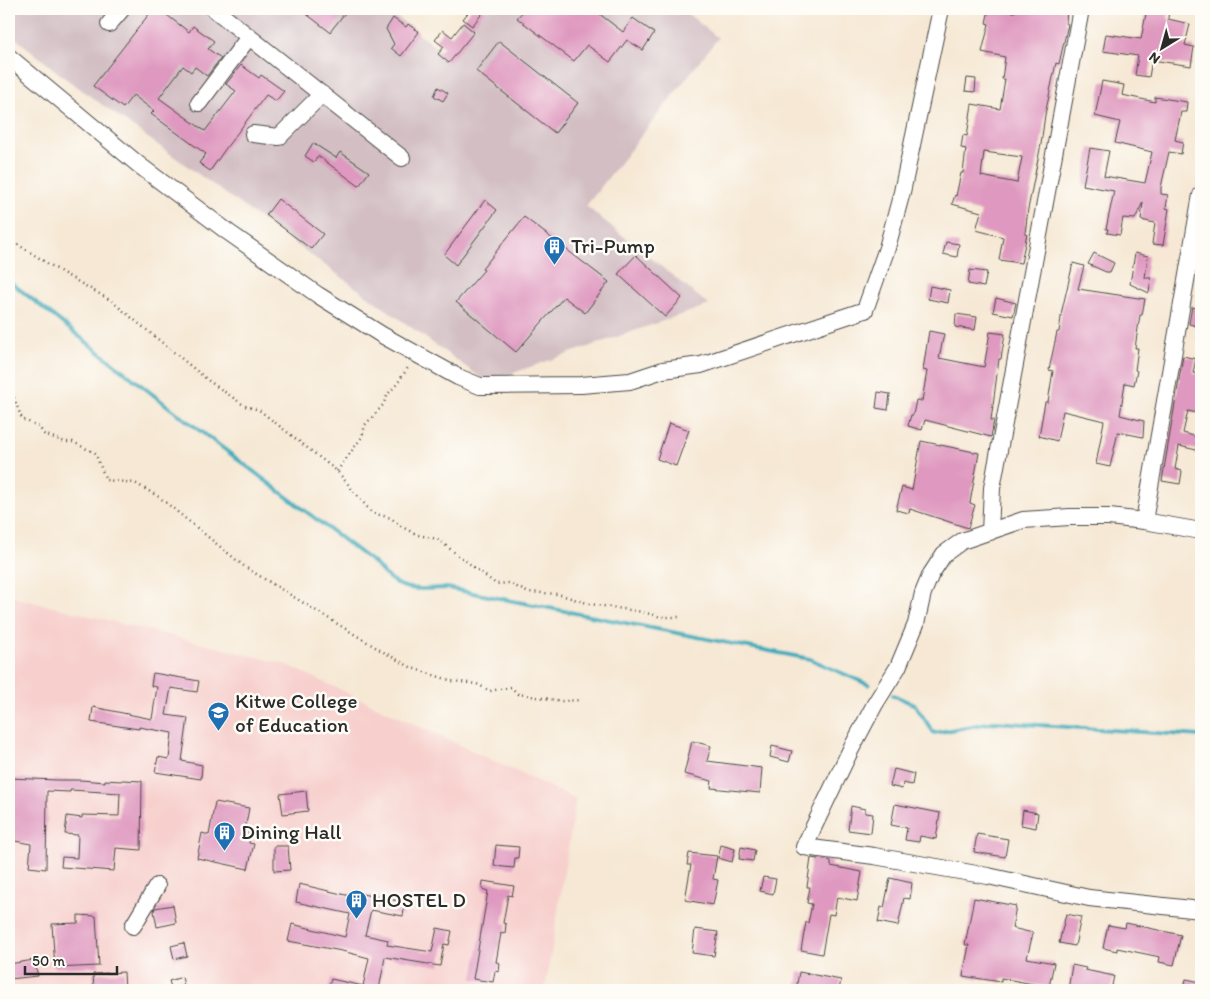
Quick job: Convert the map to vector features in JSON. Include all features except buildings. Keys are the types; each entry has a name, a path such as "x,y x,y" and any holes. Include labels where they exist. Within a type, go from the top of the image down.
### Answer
{"street":[{"path":"109,24 122,9"},
{"path":"214,9 402,158"},
{"path":"9,57 139,165 228,232 318,295 419,356 458,377 480,386 581,385 630,381 663,370 702,365 865,310 887,248 902,192 941,9"},
{"path":"990,532 992,488 1081,9"},
{"path":"199,103 249,37"},
{"path":"252,134 279,137 322,94"},
{"path":"1144,520 1201,195"},
{"path":"1201,531 1144,520 1109,517 1060,517 1023,520 962,541 944,554 931,574 923,592 916,624 898,667 854,743 804,847 874,856 978,874 1089,898 1201,910"},
{"path":"134,926 157,886"}],"path":[{"path":"9,240 110,300 209,381 245,406 259,410 337,471 372,513 391,518 402,527 418,535 437,539 496,584 509,582 527,592 558,594 590,604 661,617 679,617"},
{"path":"337,471 362,437 365,425 383,405 388,394 397,384 406,368 419,356"},
{"path":"9,390 11,390 22,419 39,427 44,434 65,442 73,442 95,453 106,480 135,483 159,497 245,567 412,668 452,682 476,684 490,691 511,687 518,694 562,701 580,700"}],"shaded area":[{"path":"9,9 387,9 440,51 471,9 682,9 718,38 586,206 709,305 487,382 65,78 9,33"},
{"name":"Kitwe College of Education","path":"9,596 285,664 576,799 545,990 9,990"}],"waterway":[{"path":"9,281 165,404 375,564 392,581 400,585 415,589 447,588 810,659 869,685"},
{"path":"893,695 915,705 934,733 994,722 1201,736"}],"place":[{"name":"Tri-Pump","path":"555,265"},
{"name":"Kitwe College of Education","path":"219,732"},
{"name":"Dining Hall","path":"225,851"},
{"name":"HOSTEL D","path":"356,919"}]}
